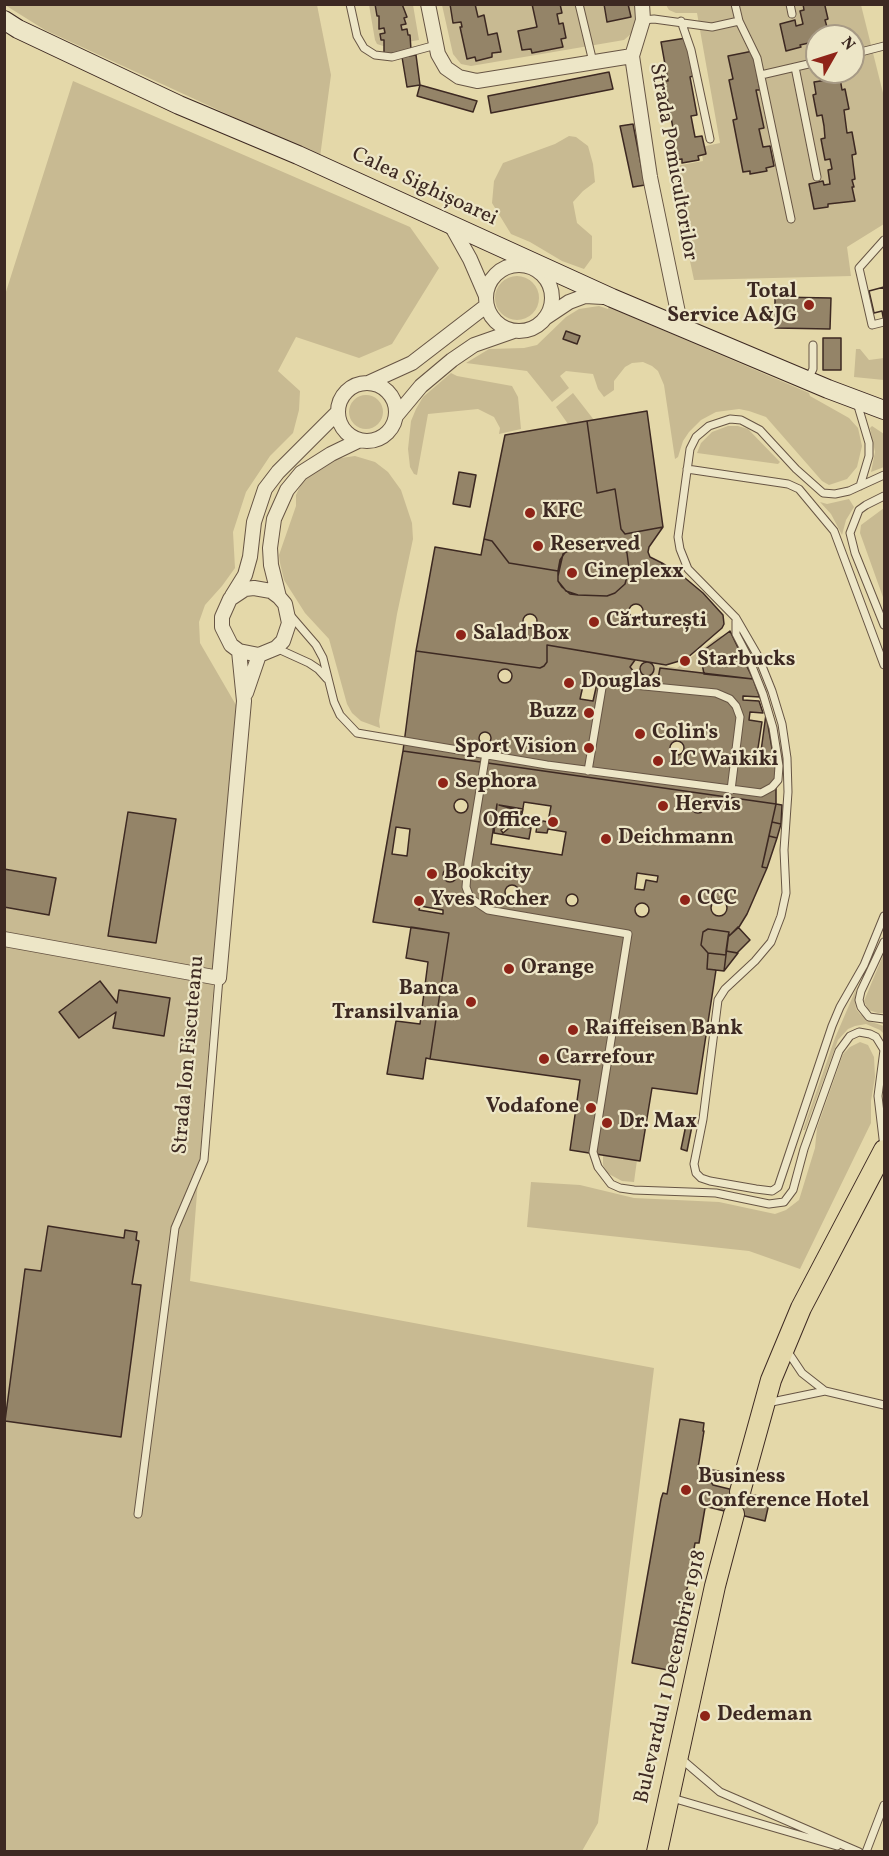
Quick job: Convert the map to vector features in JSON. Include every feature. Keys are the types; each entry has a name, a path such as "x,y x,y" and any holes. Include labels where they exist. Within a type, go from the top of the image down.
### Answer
{"main road":[{"name":"Calea Sighișoarei","path":"4,20 28,34 179,105 298,155 535,266 807,379 885,422"},
{"name":"Calea Sighișoarei","path":"828,389 885,410"},
{"path":"828,389 885,403"},
{"path":"740,1492 771,1380 801,1308 885,1149"},
{"name":"Bulevardul 1 Decembrie 1918","path":"657,1851 734,1514"}],"street":[{"path":"428,4 438,54 446,68 459,77 477,81 632,56"},
{"name":"Strada Pomicultorilor","path":"642,4 643,20 632,56 650,177 681,327"},
{"path":"451,225 470,259 496,323 514,331"},
{"path":"360,440 314,463 301,473 287,490 274,519 270,548 273,579 288,613 287,633 276,648 258,655 239,651 225,636 222,617 245,575 250,557 254,522 265,489 278,472 338,412 344,394 359,384 368,383 412,363 486,301 492,279 507,268 535,266 542,274 551,291 550,310 545,318"},
{"path":"396,416 421,386 474,345 514,331 531,329 569,302 585,296 612,298"},
{"path":"338,412 345,430 360,440 370,441 387,433 396,416 396,406 386,390 368,383"},
{"path":"230,599 245,589 254,588 271,591 279,597"},
{"name":"Strada Ion Fiscuteanu","path":"219,978 244,701 239,651"},
{"name":"Strada Ion Fiscuteanu","path":"244,701 258,655"},
{"path":"4,939 219,978"}],"lane":[{"path":"350,4 357,36 364,48 375,55 392,57 436,45"},
{"path":"579,4 593,62"},
{"path":"735,4 739,21 758,58 791,219"},
{"path":"790,4 792,14"},
{"path":"643,20 681,21 712,27 739,21"},
{"path":"681,21 692,50 710,139"},
{"path":"865,51 885,46"},
{"path":"761,75 805,65"},
{"path":"795,67 817,177"},
{"path":"885,240 859,268 872,325 885,322"},
{"path":"807,379 813,369 813,345"},
{"path":"858,406 869,443 869,456 860,486"},
{"path":"885,475 835,494 823,493 796,469 760,430 741,420 719,421 702,430 690,449 678,537 684,560 692,574 736,618 758,656 782,724 788,781 784,850 786,893 781,916 771,942 755,961 725,989 718,1000 703,1119 694,1164 696,1173 701,1178 772,1191 778,1187 832,1026 864,965 885,916"},
{"path":"687,469 788,484 799,489 834,531 869,633 885,665"},
{"path":"885,496 859,510 850,533 855,553 885,625"},
{"path":"288,613 316,645 323,658 334,702 346,724 357,733 588,771 760,793 772,787 778,780 779,766 763,694 736,634 736,618"},
{"path":"276,648 309,663 327,678"},
{"path":"588,771 603,682 716,693 730,699 736,706 740,717 731,790"},
{"path":"486,753 468,863 466,887 470,898 488,910 628,934 593,1152 598,1167 611,1184 634,1190 716,1193 769,1204 784,1202 793,1190 804,1149 839,1051 850,1036 859,1032 876,1037 884,1050 878,1096 885,1149"},
{"path":"885,942 861,990 859,1000 861,1007 869,1017 885,1019"},
{"name":"Strada Ion Fiscuteanu","path":"138,1514 175,1228 204,1160 219,978"},
{"path":"785,1347 802,1373 825,1390 885,1405"},
{"path":"765,1403 825,1390"},
{"path":"677,1756 720,1792 857,1851"},
{"path":"669,1797 857,1851"},
{"path":"866,1851 884,1806"}],"shaded area":[{"path":"5,5 317,5 331,75 320,157 45,30"},
{"path":"369,5 413,5 419,40 383,46 377,44"},
{"path":"442,5 637,5 632,33 624,40 471,66 461,64 453,54"},
{"path":"666,5 861,5 884,97 884,224 847,247 851,276 694,280 670,167 703,161 701,147 720,143 697,13 676,13 669,10"},
{"path":"73,81 410,227 439,268 392,344 359,358 296,337 278,371 300,391 299,410 293,433 270,456 246,492 233,532 235,568 205,605 199,622 200,643 236,705 190,1281 654,1368 598,1823 582,1851 5,1852 4,298"},
{"path":"569,136 576,137 588,146 593,164 595,182 573,202 577,223 592,236 592,258 584,269 562,261 530,242 511,234 492,203 494,181 503,163 555,144"},
{"path":"517,276 533,282 539,298 533,314 517,320 501,314 495,298 501,282"},
{"path":"599,306 608,309 609,307 809,393 810,396 849,418 858,428 862,446 857,467 847,479 829,485 822,481 766,417 739,409 716,412 701,420 683,441 678,457 675,459 664,385 658,371 643,362 632,363 625,367 614,381 614,390 604,397 598,389 593,374 566,371 560,376 569,388 552,402 527,371 466,363 489,349 524,348 537,345 566,317 579,309"},
{"path":"856,349 860,349 869,360 884,358 884,380 854,377"},
{"path":"451,373 512,386 518,397 521,429 499,434 500,428 494,417 478,409 428,414 417,475 414,474 410,467 408,449 411,421 423,397"},
{"path":"573,393 594,420 568,424 556,407"},
{"path":"366,395 378,400 383,412 378,424 366,429 354,424 349,412 354,400"},
{"path":"728,426 748,429 780,462 778,464 697,453 701,443 712,432"},
{"path":"872,426 884,434 884,467 871,472 875,452 870,428"},
{"path":"355,456 375,462 388,472 401,490 412,523 413,539 397,614 379,721 380,728 361,721 352,713 347,704 329,639 305,613 284,580 279,555 296,506 296,495 302,482 334,459"},
{"path":"849,499 854,507 846,520 842,535 831,514 820,502 827,504"},
{"path":"884,508 884,600 860,533 861,525"},
{"path":"725,635 700,653 704,674 660,668 658,679 639,678 630,667 635,660 677,668 718,637"},
{"path":"884,953 884,1013 878,1013 868,1010 864,1001"},
{"path":"856,989 856,1009 871,1022 884,1026 884,1034 866,1024 848,1029 838,1040 805,1130 803,1130 835,1038"},
{"path":"860,1042 868,1045 874,1057 875,1077 871,1101 871,1123 800,1269 749,1251 527,1227 531,1182 580,1185 634,1198 719,1202 775,1214 786,1210 799,1200 815,1148 817,1128 843,1054"},
{"path":"603,1155 637,1160 634,1182 622,1181 607,1173 603,1165"}],"building":[{"path":"375,4 402,4 407,17 404,18 406,24 401,25 402,30 407,29 410,35 411,50 384,55 384,40 381,40 380,34 385,33 384,28 379,29 379,16 377,16"},
{"path":"450,4 475,4 478,17 484,15 488,35 497,33 501,52 492,53 492,57 476,61 475,57 467,59 461,22 453,23"},
{"path":"532,4 560,4 562,13 557,14 559,24 563,23 566,38 561,39 563,47 532,53 531,49 522,50 518,31 537,27"},
{"path":"604,4 628,4 631,17 607,22"},
{"path":"803,4 827,4 825,6 828,19 825,20 826,24 805,24 805,44 786,51 780,24 795,20 796,26 803,24 800,11 804,10"},
{"path":"686,38 697,115 691,116 695,137 702,136 706,154 698,156 699,160 682,163 682,159 674,160 668,129 673,128 664,81 668,81 661,42"},
{"path":"753,51 760,90 756,90 764,128 759,129 763,147 770,146 774,166 766,168 767,171 750,174 750,171 743,172 733,120 737,119 729,80 733,79 728,56"},
{"path":"416,55 420,85 407,87 402,57"},
{"path":"609,72 613,89 491,113 488,96"},
{"path":"814,84 841,84 842,90 845,89 849,109 844,110 847,133 852,132 856,154 852,155 855,179 852,180 854,187 852,187 855,201 828,204 828,207 814,209 809,184 823,181 824,185 830,184 828,170 832,169 830,159 825,160 821,139 825,138 824,126 822,115 817,116 813,95 816,94"},
{"path":"420,85 477,101 473,112 417,96"},
{"path":"633,124 645,185 633,187 620,126"},
{"path":"884,287 884,322 882,311 874,313 869,291"},
{"path":"884,287 884,322 882,311 874,313 869,291"},
{"path":"775,297 831,298 830,329 775,328"},
{"path":"566,331 580,336 577,344 563,339"},
{"path":"823,338 841,338 841,370 823,370"},
{"path":"647,411 663,527 625,534 621,529 615,489 597,493 587,421"},
{"path":"587,421 597,493 615,489 621,529 625,534 663,527 648,552 650,557 662,563 660,572 629,569 625,547 613,540 566,551 560,560 558,571 509,563 492,541 484,539 505,435"},
{"path":"459,472 476,475 470,507 453,504"},
{"path":"484,539 492,541 509,563 558,571 558,581 570,594 607,596 615,593 625,584 629,569 660,572 662,563 703,593 723,615 724,624 686,659 666,665 547,645 547,662 540,668 416,651 435,547 481,555"},
{"path":"606,540 621,543 627,553 629,569 625,584 615,593 607,596 578,595 566,591 558,581 563,554 571,549"},
{"path":"636,604 641,606 643,611 641,616 636,618 631,616 629,611 631,606"},
{"path":"530,614 535,616 537,621 535,626 530,628 525,626 523,621 525,616"},
{"path":"730,631 753,679 704,674 700,653"},
{"path":"547,645 635,660 630,667 639,678 658,679 660,668 753,679 766,714 776,771 776,804 403,751 416,651 540,668 547,662"},
{"path":"647,662 652,664 654,669 652,674 647,676 642,674 640,669 642,664"},
{"path":"502,669 508,669 512,676 508,683 502,683 498,679 498,673"},
{"path":"585,677 598,679 593,701 580,699"},
{"path":"743,696 760,697 766,714 759,766 744,764 744,760 756,761 762,722 749,720 750,712 763,713 759,701 743,700"},
{"path":"487,732 490,733 490,743 483,744 480,743 479,736 480,733"},
{"path":"677,741 682,743 684,748 682,753 677,755 672,753 670,748 672,743"},
{"path":"403,751 776,804 762,867 767,868 747,914 739,927 728,937 729,932 708,929 703,932 701,945 708,953 707,969 716,970 697,1094 652,1088 640,1161 570,1150 580,1080 430,1059 449,933 373,922"},
{"path":"458,799 464,799 468,806 464,813 458,813 454,809 454,803"},
{"path":"698,799 703,801 705,806 703,811 698,813 693,811 691,806 693,801"},
{"path":"524,802 551,806 548,822 538,820 536,832 547,833 548,829 566,832 562,855 491,844 497,804 494,833 529,839 531,828 520,826"},
{"path":"776,804 782,805 781,824 772,822"},
{"path":"499,805 523,809 521,818 503,833 501,830 519,818 521,811 505,823 503,821 517,810"},
{"path":"128,812 176,819 156,943 108,936"},
{"path":"772,822 781,824 777,838 769,836"},
{"path":"396,827 410,829 407,856 392,854"},
{"path":"769,836 777,838 767,868 762,867"},
{"path":"447,868 453,868 457,875 453,882 447,882 443,878 443,872"},
{"path":"4,869 56,878 49,915 4,907"},
{"path":"637,873 658,876 657,882 646,880 644,890 635,889"},
{"path":"509,885 515,885 519,892 515,899 509,899 505,895 505,889"},
{"path":"574,894 577,895 577,905 570,906 567,905 566,898 567,895"},
{"path":"716,900 722,900 727,908 725,914 716,916 711,911 711,905"},
{"path":"642,903 647,905 649,910 647,915 642,917 637,915 635,910 637,905"},
{"path":"420,906 443,910 443,914 419,910"},
{"path":"411,927 449,933 430,1059 426,1058 423,1079 387,1074 396,1021 420,1024 428,962 406,958"},
{"path":"738,927 750,940 737,953 726,951 728,937"},
{"path":"708,929 729,932 726,955 708,953 701,945 703,932"},
{"path":"726,951 738,953 724,971 726,955"},
{"path":"708,953 726,955 724,971 707,969"},
{"path":"100,981 117,1003 119,990 170,998 164,1036 113,1028 116,1012 79,1038 59,1012"},
{"path":"686,1125 692,1126 687,1151 681,1149"},
{"path":"48,1226 124,1238 125,1230 137,1232 136,1240 139,1241 132,1284 141,1285 121,1437 5,1421 25,1269 41,1271"},
{"path":"680,1419 704,1423 698,1468 719,1471 717,1481 709,1479 713,1485 770,1499 765,1521 705,1508 699,1543 695,1543 673,1671 632,1663 661,1499 663,1493 667,1494"}],"place":[{"name":"Total Service A&JG","path":"809,305"},
{"name":"KFC","path":"530,513"},
{"name":"Reserved","path":"538,546"},
{"name":"Cineplexx","path":"572,573"},
{"name":"Cărturești","path":"594,622"},
{"name":"Salad Box","path":"461,635"},
{"name":"Starbucks","path":"685,661"},
{"name":"Douglas","path":"569,683"},
{"name":"Buzz","path":"589,713"},
{"name":"Colin's","path":"640,734"},
{"name":"Sport Vision","path":"589,748"},
{"name":"LC Waikiki","path":"658,761"},
{"name":"Sephora","path":"443,783"},
{"name":"Hervis","path":"663,806"},
{"name":"Office","path":"553,822"},
{"name":"Deichmann","path":"606,839"},
{"name":"Bookcity","path":"432,874"},
{"name":"CCC","path":"685,900"},
{"name":"Yves Rocher","path":"419,901"},
{"name":"Orange","path":"509,969"},
{"name":"Banca Transilvania","path":"471,1002"},
{"name":"Raiffeisen Bank","path":"573,1030"},
{"name":"Carrefour","path":"544,1059"},
{"name":"Vodafone","path":"591,1108"},
{"name":"Dr. Max","path":"607,1123"},
{"name":"Business Conference Hotel","path":"686,1490"},
{"name":"Dedeman","path":"705,1716"}]}
